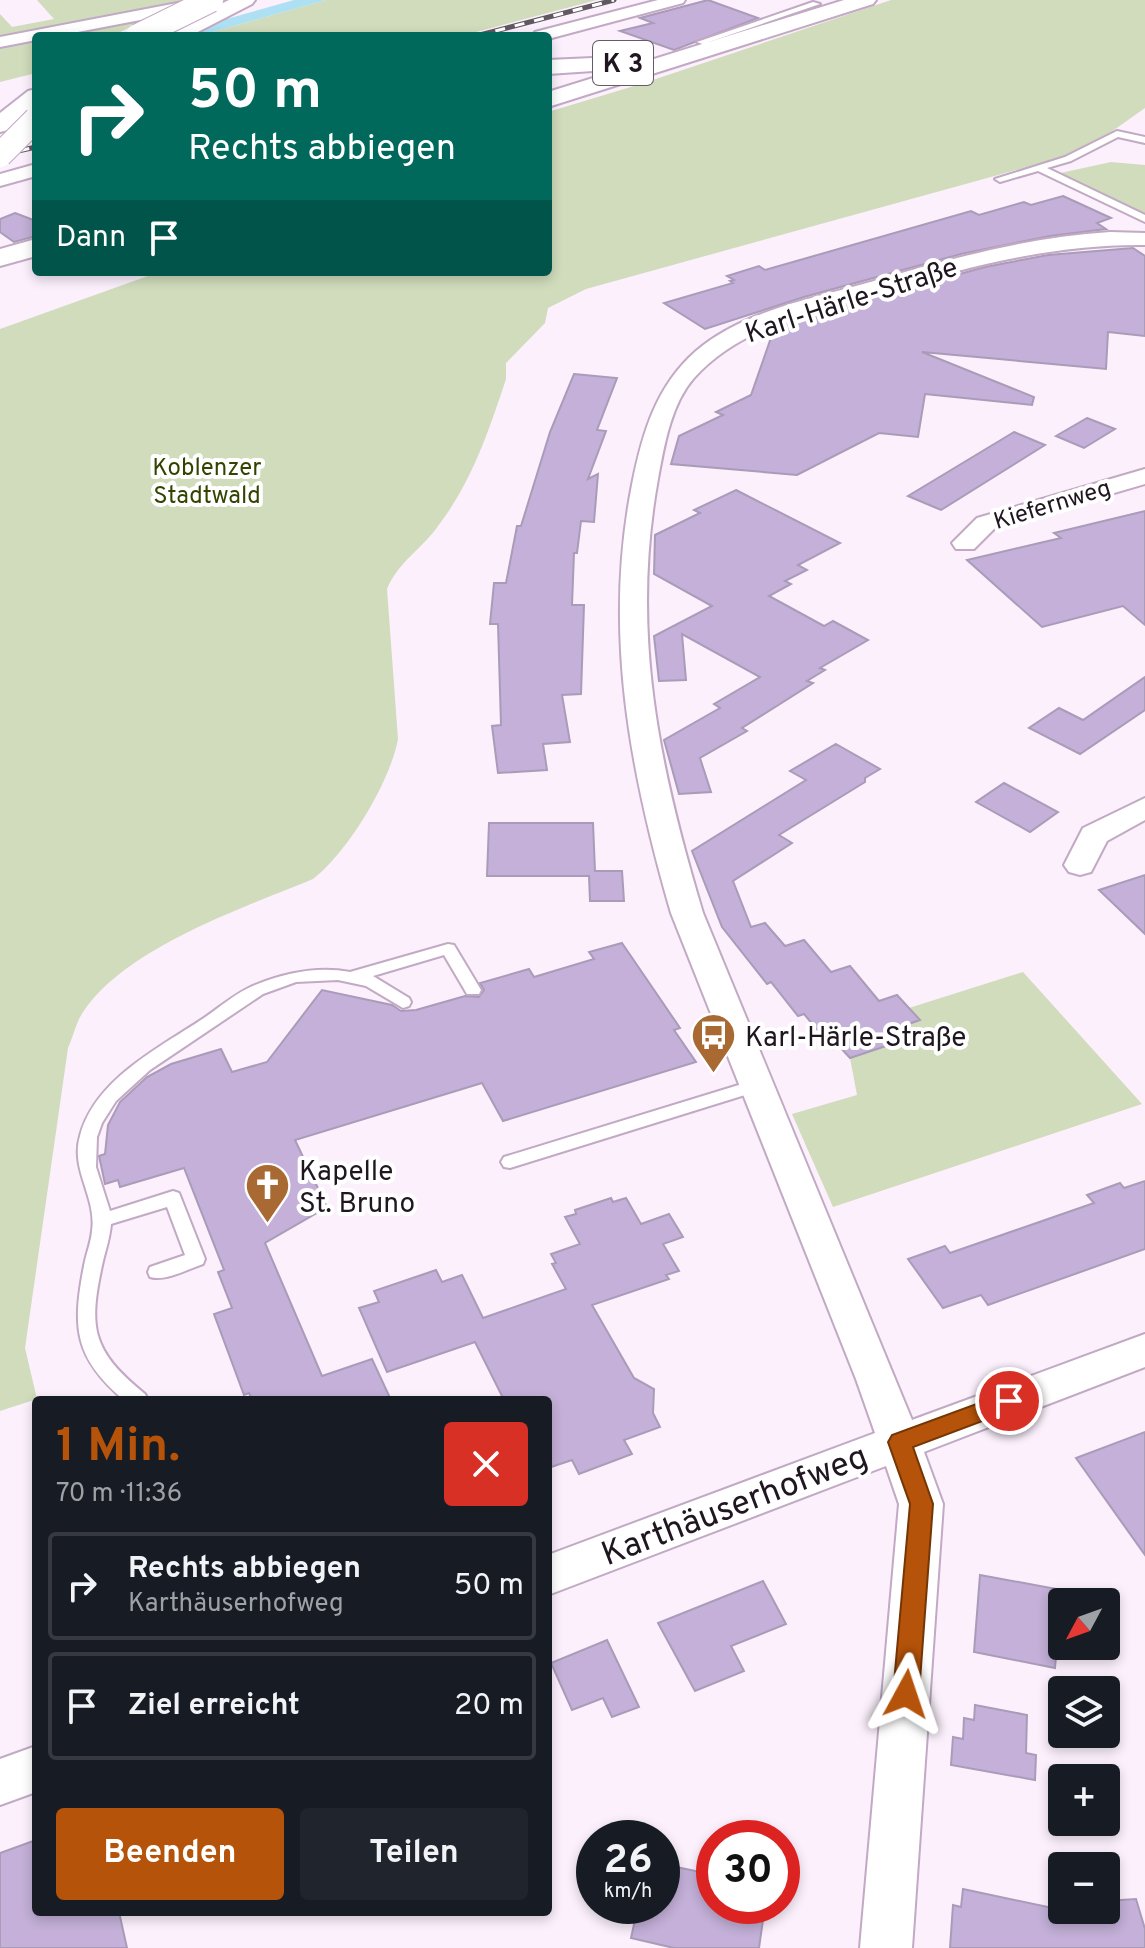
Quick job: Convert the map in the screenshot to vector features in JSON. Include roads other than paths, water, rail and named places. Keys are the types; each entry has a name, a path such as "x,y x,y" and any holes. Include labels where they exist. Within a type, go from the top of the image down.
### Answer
{"main road":[{"path":"146,32 214,0"},
{"path":"181,32 245,0"},
{"path":"552,99 708,52 759,29 866,0"},
{"name":"K 3","path":"552,67 708,52"},
{"name":"K 3","path":"552,68 582,72 600,85"},
{"name":"K 3","path":"552,76 600,85"},
{"path":"0,127 32,99"},
{"path":"0,127 32,120"},
{"path":"0,155 32,123"}],"street":[{"path":"51,32 214,0"},
{"path":"552,33 677,0"},
{"path":"0,42 32,36"},
{"path":"0,180 32,171"},
{"name":"Karl-Härle-Straße","path":"886,1948 921,1504 900,1442 687,913 669,856 642,745 631,640 637,513 654,441 671,393 688,371 709,353 741,333 780,318 1014,248 1072,239 1145,239"},
{"name":"Kiefernweg","path":"965,543 986,523 1145,476"},
{"path":"1080,865 1094,835 1145,807"},
{"name":"Karthäuserhofweg","path":"552,1573 1145,1350"},
{"path":"0,1782 32,1770"}],"lane":[{"path":"759,29 816,4"},
{"path":"1000,179 1068,159 1117,134 1145,140"},
{"path":"1039,168 1145,219"},
{"path":"351,977 448,949 473,990"},
{"path":"133,1396 106,1376 87,1344 86,1303 102,1220 87,1164 86,1146 93,1120 124,1080 270,984 317,974 351,977 371,981 403,1002"},
{"path":"510,1162 755,1086"},
{"path":"102,1220 173,1198 196,1259 157,1272"}],"water":[{"path":"294,0 326,0 212,32 180,32"}],"railway":[{"path":"491,32 614,0"},
{"path":"0,155 32,148"}],"place":[{"name":"Karl-Härle-Straße","path":"714,1075"},
{"name":"Kapelle St. Bruno","path":"268,1225"}],"park label":[{"name":"Koblenzer Stadtwald","path":"207,481"}]}
